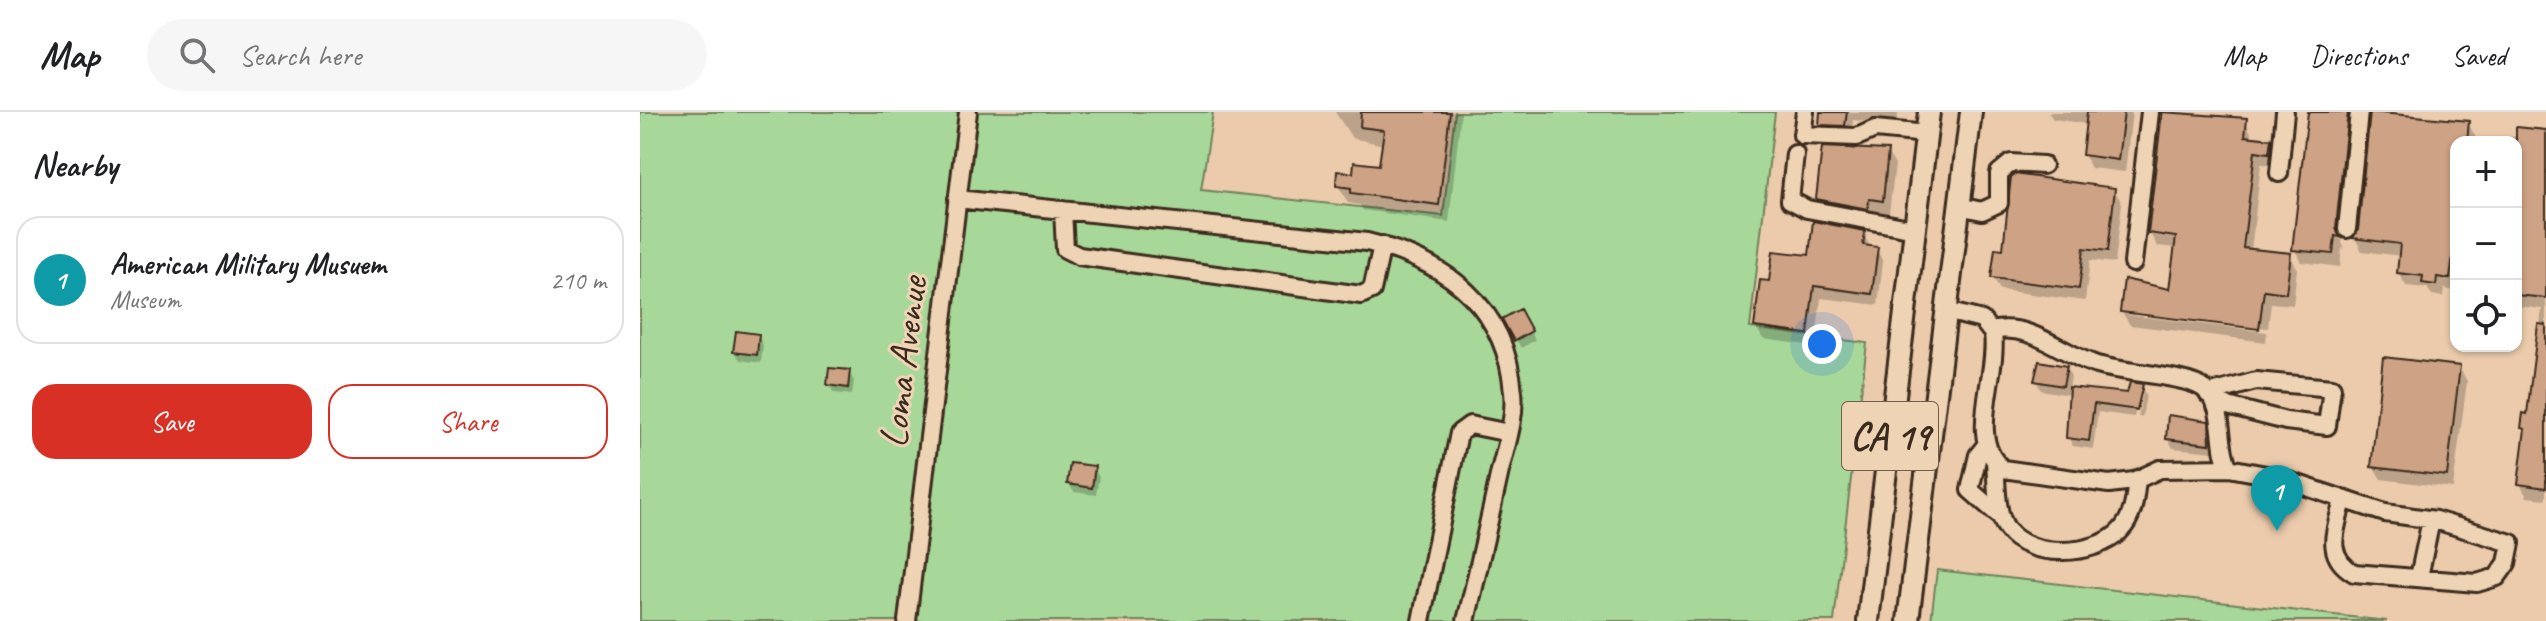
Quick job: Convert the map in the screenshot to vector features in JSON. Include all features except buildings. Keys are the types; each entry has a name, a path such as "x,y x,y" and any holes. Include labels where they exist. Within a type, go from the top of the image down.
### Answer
{"main road":[{"name":"CA 19","path":"1868,621 1929,112"},
{"name":"CA 19","path":"1908,621 1971,112"}],"street":[{"name":"Loma Avenue","path":"907,621 968,112"},
{"path":"1805,112 1802,135 1857,137 1875,129 1927,134"},
{"path":"2133,263 2150,112"},
{"path":"2279,173 2285,112"},
{"path":"2347,229 2359,112"},
{"path":"1795,154 1790,200 1807,209 1915,229"},
{"path":"1959,206 1982,211 1999,203 1999,173 2011,163 2043,165"},
{"path":"957,199 1382,245 1406,252 1445,272 1484,308 1505,353 1514,394 1509,433 1466,621"},
{"path":"1063,210 1065,249 1079,256 1361,295 1372,290 1382,245"},
{"path":"1946,311 1974,316 1991,331 1994,343 1986,445 1995,462 2001,517 2006,528 2022,542 2059,550 2087,549 2106,543 2121,530 2134,506 2137,479"},
{"path":"1991,331 2019,329 2094,364 2201,387 2212,399 2286,421 2327,426 2332,388 2256,381 2212,399"},
{"path":"2212,399 2222,453 2229,468"},
{"path":"1421,621 1459,433 1470,425 1509,433"},
{"path":"1986,445 1978,455 1970,490 2001,517"},
{"path":"1995,462 2013,472 2109,484 2137,479 2160,469 2229,468 2277,477 2385,513 2431,520 2511,543 2507,563 2497,577 2477,583 2354,573 2339,564 2334,552 2343,500"},
{"path":"2419,577 2431,520"}],"green space":[{"path":"640,112 1213,112 1201,190 1443,216 1455,112 1775,112 1750,328 1867,343 1834,621 640,621"},
{"path":"1937,570 2387,621 1931,621"}],"place":[{"name":"American Military Musuem","path":"2277,531"}]}
